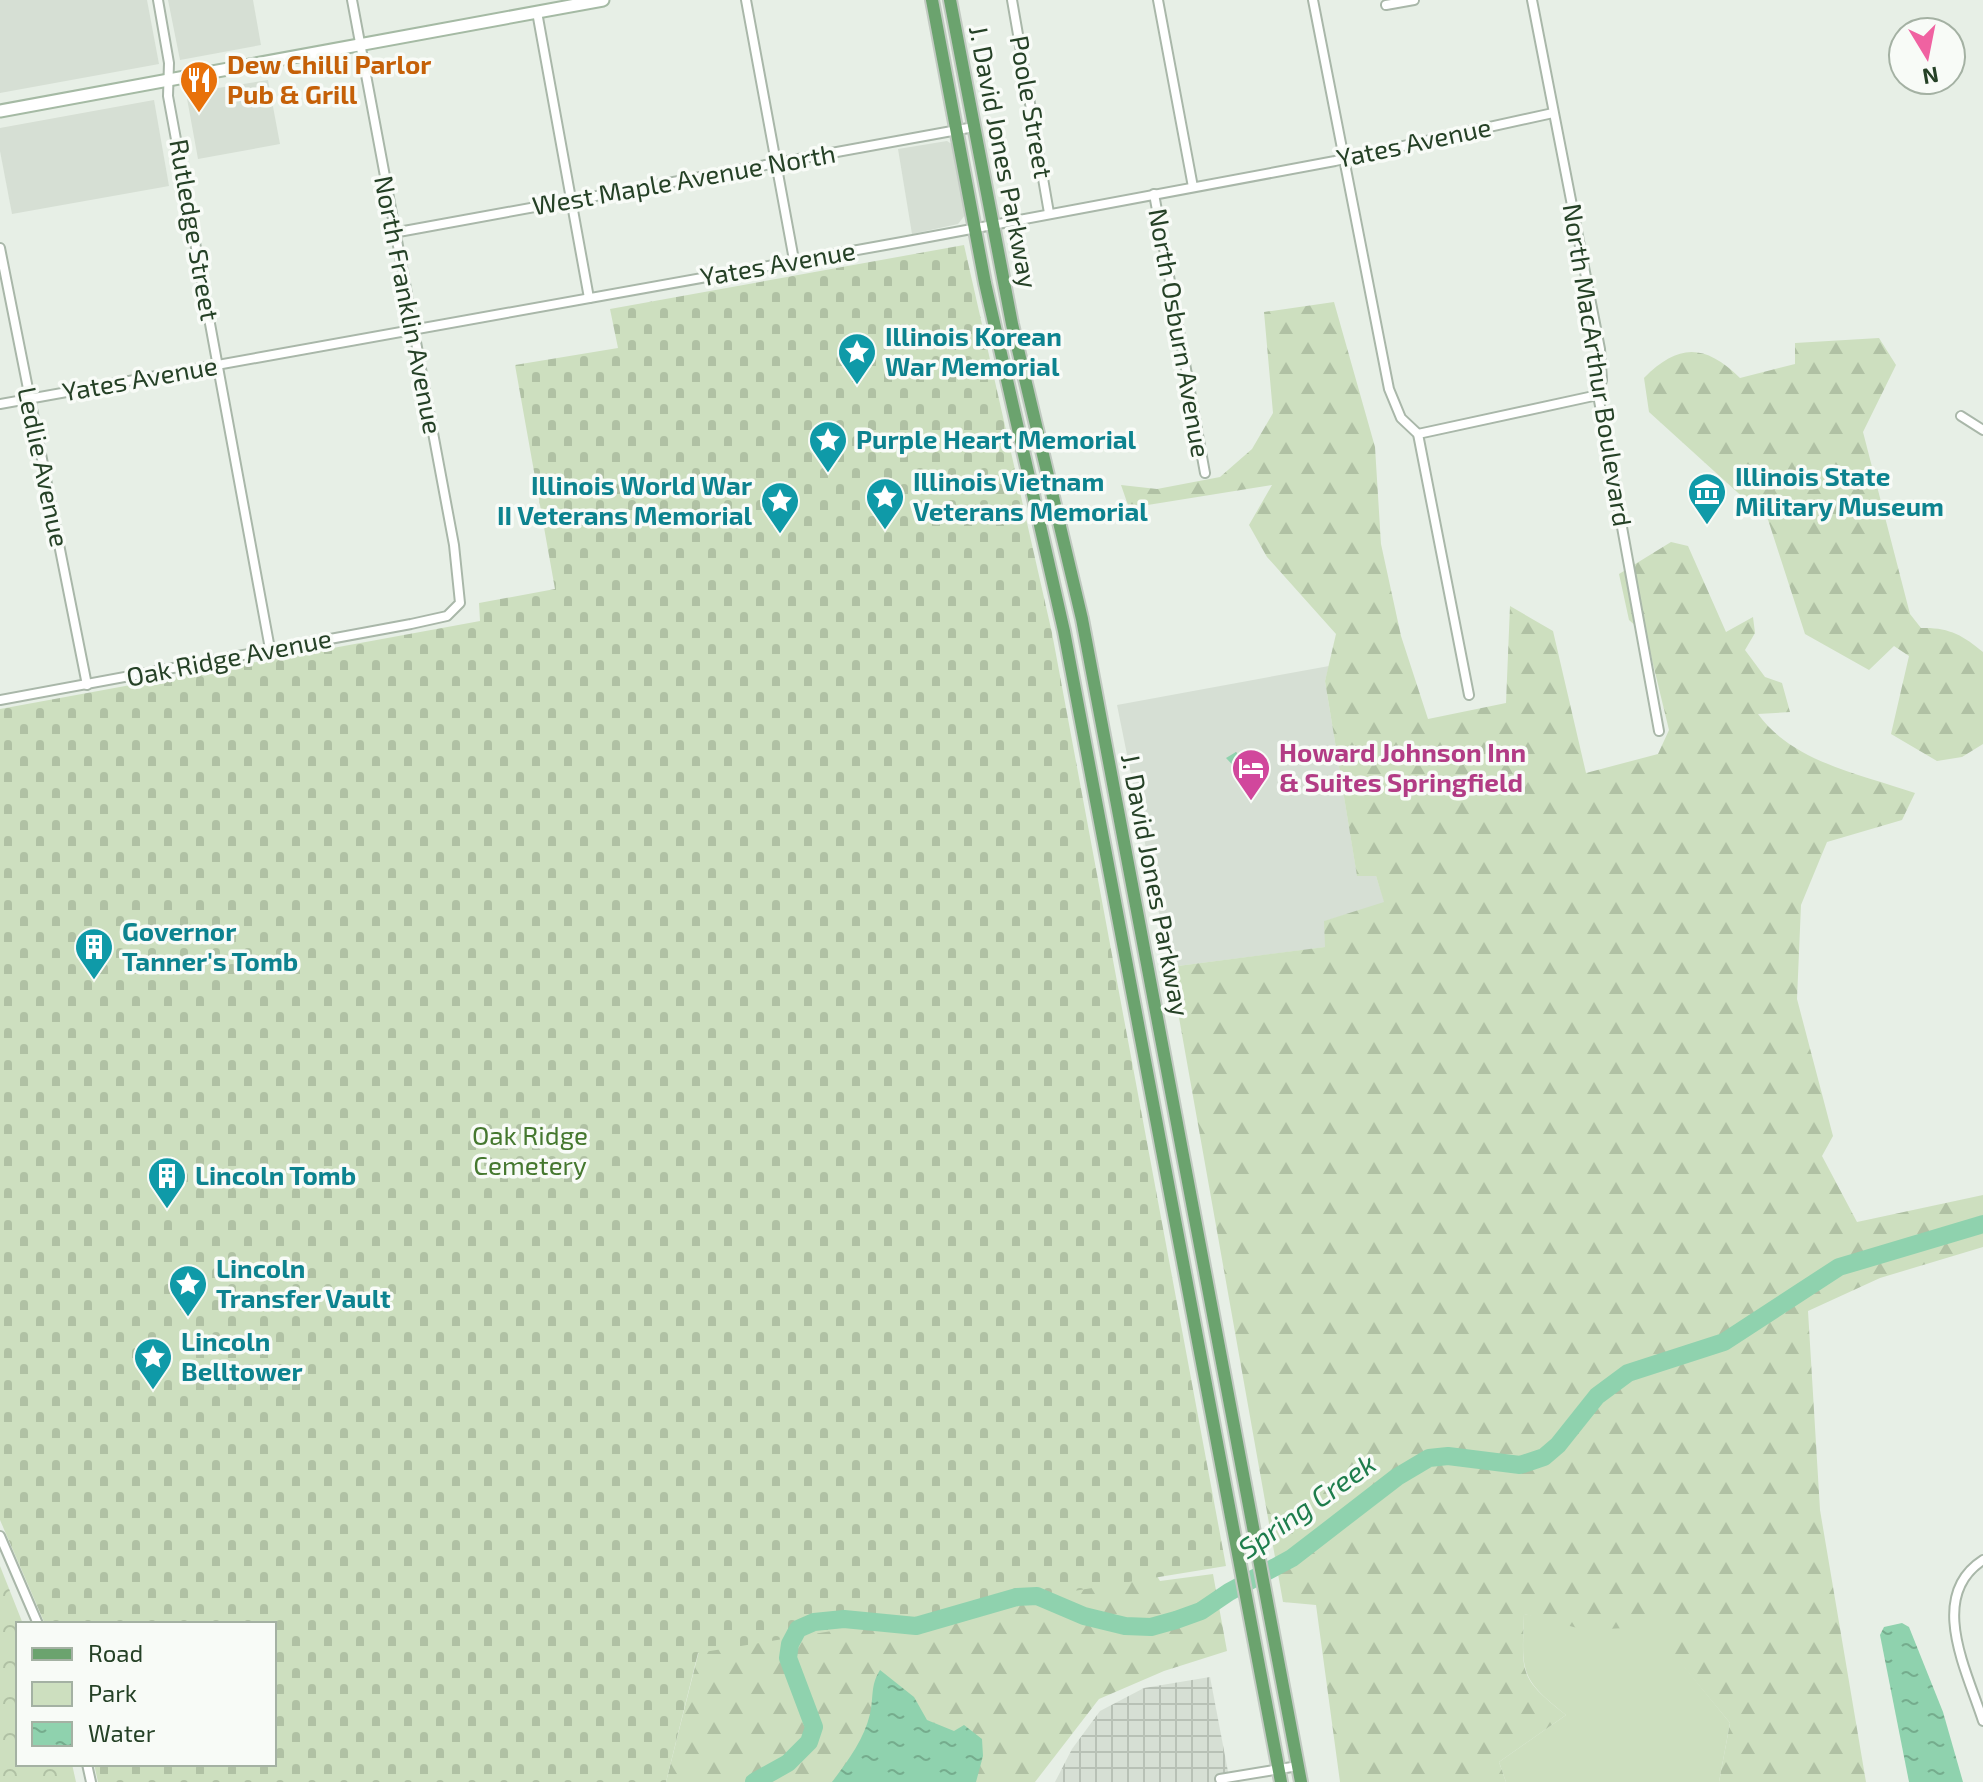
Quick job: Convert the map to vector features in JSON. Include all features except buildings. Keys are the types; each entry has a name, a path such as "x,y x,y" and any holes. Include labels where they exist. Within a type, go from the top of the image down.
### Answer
{"main road":[{"path":"0,111 537,12 549,5 603,0"},
{"name":"J. David Jones Parkway","path":"932,0 975,228 1062,619 1280,1775"},
{"name":"J. David Jones Parkway","path":"950,0 1021,364 1082,619 1301,1782"}],"street":[{"name":"Rutledge Street","path":"158,0 170,79 168,96 270,649"},
{"name":"North Franklin Avenue","path":"352,0 459,580 461,597 456,609"},
{"path":"746,0 794,260"},
{"name":"Poole Street","path":"1012,0 1049,213"},
{"name":"North Osburn Avenue","path":"1158,0 1193,187"},
{"path":"1313,0 1389,389 1401,418 1418,434 1469,695"},
{"path":"1386,5 1414,0"},
{"name":"North MacArthur Boulevard","path":"1532,0 1600,349 1602,380 1598,395 1659,731"},
{"path":"537,12 589,298"},
{"name":"Yates Avenue","path":"0,404 1345,159 1553,113"},
{"name":"West Maple Avenue North","path":"393,233 974,127"},
{"name":"North Osburn Avenue","path":"1154,194 1205,473"},
{"name":"Ledlie Avenue","path":"0,248 87,685"},
{"path":"1418,434 1598,395"},
{"path":"1961,416 1983,430"},
{"name":"Oak Ridge Avenue","path":"0,700 411,624 447,616 456,609"},
{"path":"0,1536 37,1622"},
{"path":"1983,1560 1968,1570 1952,1602 1957,1635 1983,1721"},
{"path":"1220,1779 1280,1775 1298,1766"}],"shaded area":[{"path":"0,0 147,0 159,64 0,93"},
{"path":"168,0 253,0 261,45 180,60"},
{"path":"268,80 280,144 198,159 186,93"},
{"path":"154,100 169,186 12,214 0,151 0,128"},
{"path":"947,141 953,145 965,215 958,224 912,234 898,149"},
{"path":"1329,666 1325,681 1357,875 1376,876 1385,903 1325,921 1326,947 1170,967 1117,705"},
{"path":"1210,1677 1230,1782 1055,1782 1072,1749 1100,1711 1144,1688"}],"green space":[{"name":"Oak Ridge Cemetery","path":"964,245 1052,633 1226,1566 698,1653 666,1782 98,1782 94,1766 276,1766 276,1622 44,1622 0,1520 0,709 480,621 479,603 555,589 515,365 618,348 610,309"},
{"path":"1334,302 1375,447 1381,544 1401,636 1428,719 1506,703 1510,606 1553,631 1586,773 1658,754 1669,730 1646,635 1629,620 1619,574 1671,542 1688,546 1726,632 1753,617 1755,633 1745,650 1765,677 1782,683 1790,712 1758,714 1772,730 1790,744 1830,765 1915,793 1902,820 1827,842 1801,905 1797,999 1833,1136 1822,1156 1857,1222 1983,1195 1983,1247 1880,1278 1808,1311 1820,1510 1866,1782 1719,1782 1730,1723 1669,1649 1673,1584 1646,1627 1585,1630 1524,1614 1526,1673 1539,1692 1566,1715 1499,1762 1506,1782 1340,1782 1316,1605 1283,1602 1170,967 1325,947 1324,921 1384,902 1376,876 1357,876 1325,681 1336,634 1267,557 1249,525 1272,485 1129,508 1121,485 1157,489 1220,477 1252,449 1273,413 1264,312"},
{"path":"1879,338 1896,365 1863,432 1910,614 1921,628 1955,633 1983,652 1983,744 1962,757 1937,761 1891,734 1909,656 1894,646 1869,670 1805,634 1762,501 1747,501 1649,412 1644,378 1668,359 1680,354 1691,352 1715,358 1740,378 1795,364 1795,343"},
{"path":"1141,1550 1160,1581 1213,1574 1227,1651 1164,1671 1099,1699 1035,1782 666,1782 707,1619"},
{"path":"0,1566 22,1622 16,1622 16,1766 72,1766 76,1782 0,1782"},
{"path":"1674,1583 1670,1649 1730,1723 1719,1782 1506,1782 1499,1762 1566,1715 1539,1692 1527,1672 1523,1649 1524,1614 1535,1616"}],"water":[{"path":"1236,752 1249,768 1242,775 1226,758"},
{"path":"1902,1623 1909,1627 1943,1712 1963,1782 1909,1782 1880,1635 1884,1627"},
{"path":"880,1670 914,1697 927,1720 954,1731 964,1725 982,1739 983,1756 976,1782 832,1782 864,1732"}],"waterway":[{"name":"Spring Creek","path":"754,1782 788,1763 809,1742 814,1727 788,1658 790,1644 798,1629 814,1622 844,1619 916,1626 1017,1597 1037,1596 1084,1616 1125,1626 1151,1627 1176,1620 1201,1611 1292,1558 1397,1477 1429,1458 1448,1456 1520,1465 1544,1457 1558,1445 1597,1396 1628,1373 1724,1342 1839,1267 1983,1224"}],"place":[{"name":"Dew Chilli Parlor Pub & Grill","path":"199,114"},
{"name":"Illinois Korean War Memorial","path":"857,386"},
{"name":"Purple Heart Memorial","path":"828,474"},
{"name":"Illinois State Military Museum","path":"1707,526"},
{"name":"Illinois Vietnam Veterans Memorial","path":"885,531"},
{"name":"Illinois World War II Veterans Memorial","path":"780,535"},
{"name":"Howard Johnson Inn & Suites Springfield","path":"1251,802"},
{"name":"Governor Tanner's Tomb","path":"94,981"},
{"name":"Lincoln Tomb","path":"167,1210"},
{"name":"Lincoln Transfer Vault","path":"188,1318"},
{"name":"Lincoln Belltower","path":"153,1391"}]}
